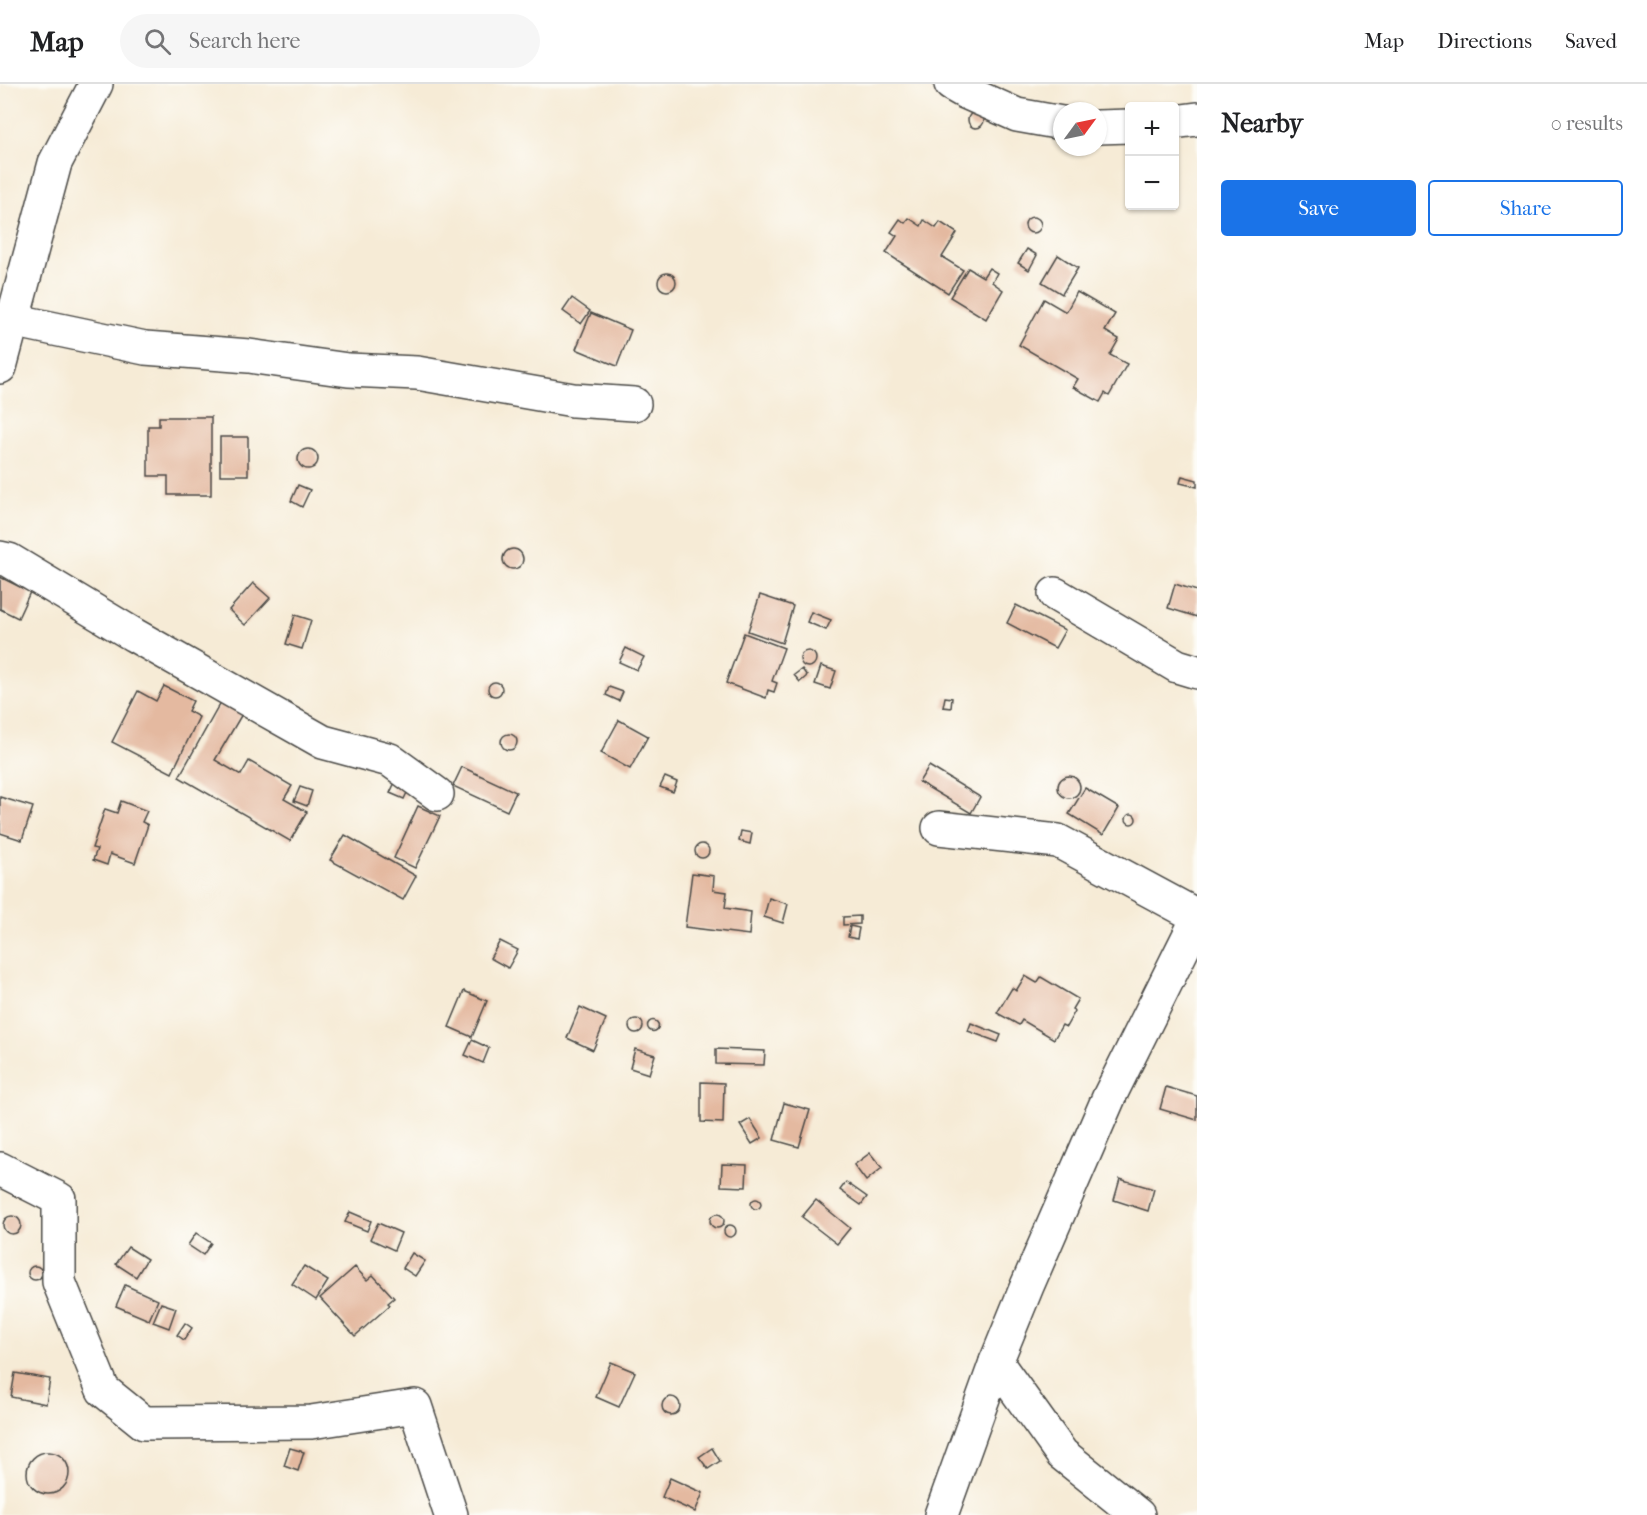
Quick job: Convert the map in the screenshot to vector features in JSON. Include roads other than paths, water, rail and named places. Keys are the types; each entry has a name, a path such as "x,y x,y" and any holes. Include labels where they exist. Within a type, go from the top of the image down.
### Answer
{"street":[{"path":"0,367 56,163 96,84"},
{"path":"951,84 1017,115 1053,121"},
{"path":"1179,121 1197,119"},
{"path":"1107,127 1125,126"},
{"path":"12,320 145,348 249,356 348,370 417,373 573,400 634,404"},
{"path":"0,558 9,560 134,635 323,742 390,760 437,794"},
{"path":"1055,594 1177,666 1197,672"},
{"path":"939,828 1058,841 1197,916"},
{"path":"941,1515 996,1362 1109,1097 1197,920"},
{"path":"0,1169 59,1198 59,1282 103,1390 144,1423 311,1422 415,1406 451,1515"},
{"path":"996,1362 1062,1454 1138,1515"}]}
